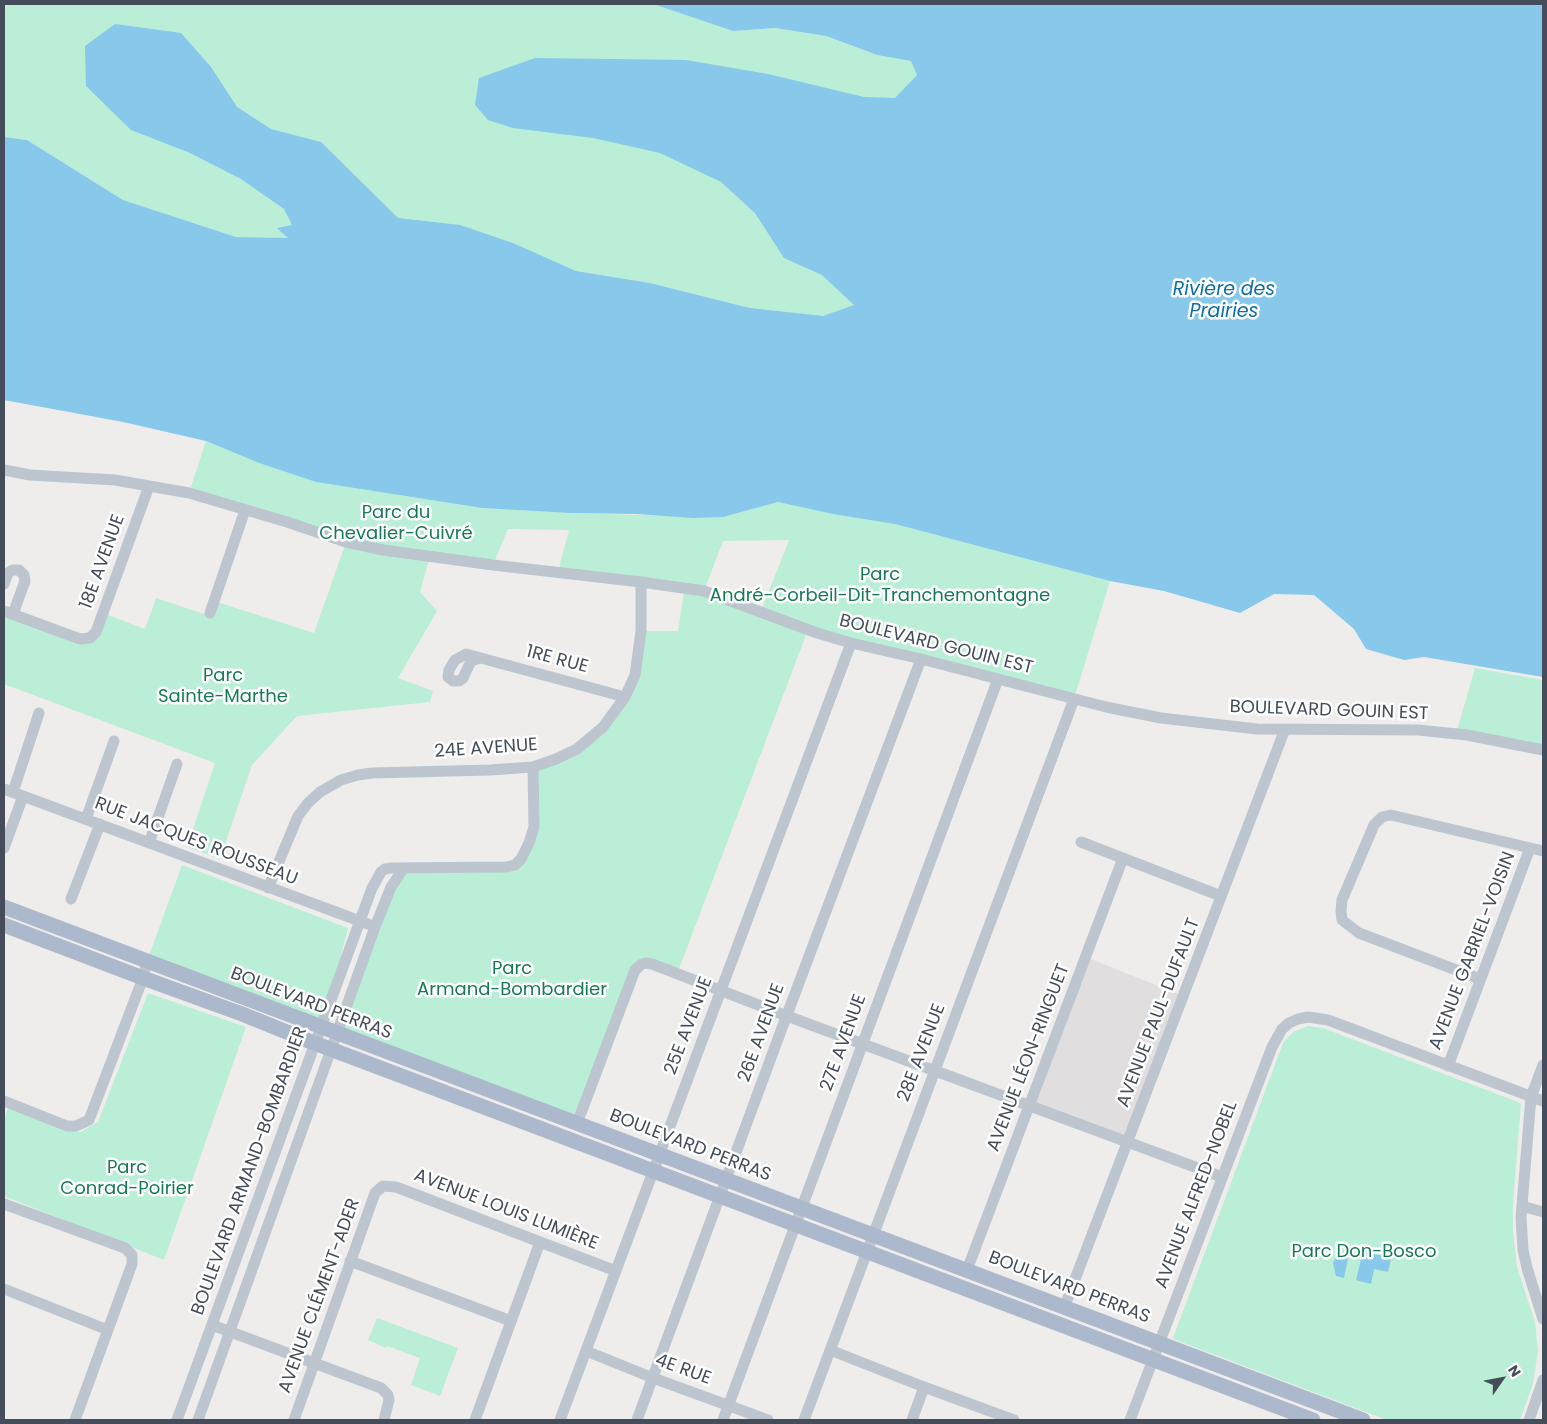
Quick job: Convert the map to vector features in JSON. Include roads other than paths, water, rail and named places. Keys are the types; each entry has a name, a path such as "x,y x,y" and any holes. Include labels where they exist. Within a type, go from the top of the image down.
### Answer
{"main road":[{"name":"BOULEVARD PERRAS","path":"4,907 1363,1420"},
{"name":"BOULEVARD PERRAS","path":"4,925 1313,1420"}],"street":[{"name":"BOULEVARD GOUIN EST","path":"4,470 30,474 97,478 189,493 346,542 383,550 704,591 817,633 851,643 921,659 1074,699 1160,718 1257,729 1418,730 1467,735 1543,750"},
{"name":"18E AVENUE","path":"8,613 80,639 90,638 96,632 149,486"},
{"path":"210,614 245,510"},
{"path":"4,584 8,573 13,570 19,570 24,575 25,581 8,613"},
{"name":"24E AVENUE","path":"268,888 298,816 320,792 341,780 358,774 372,773 533,767 577,749 603,728 625,697 635,675 641,631 641,582"},
{"name":"25E AVENUE","path":"560,1420 851,643"},
{"name":"1RE RUE","path":"480,658 625,697"},
{"name":"26E AVENUE","path":"637,1420 921,659"},
{"name":"27E AVENUE","path":"722,1420 998,679"},
{"name":"28E AVENUE","path":"804,1420 1074,699"},
{"path":"4,848 13,792 39,713"},
{"name":"AVENUE PAUL-DUFAULT","path":"1064,1308 1285,730"},
{"path":"86,819 114,741"},
{"path":"149,843 177,764"},
{"name":"BOULEVARD ARMAND-BOMBARDIER","path":"177,1420 372,888 381,872 385,869 506,867 516,865 529,843 534,827 533,767"},
{"name":"RUE JACQUES ROUSSEAU","path":"13,792 375,927"},
{"path":"1480,979 1359,933 1342,920 1342,900 1374,825 1382,817 1391,815 1543,851"},
{"path":"71,899 100,824"},
{"path":"1081,842 1221,896"},
{"name":"AVENUE GABRIEL-VOISIN","path":"1448,1066 1530,848"},
{"name":"AVENUE LÉON-RINGUET","path":"967,1270 1123,858"},
{"name":"BOULEVARD ARMAND-BOMBARDIER","path":"198,1420 323,1072 333,1049 375,927 391,887 404,869"},
{"path":"4,1101 67,1126 76,1126 89,1120 147,961"},
{"path":"576,1122 635,970 642,964 652,964 934,1071 1222,1177"},
{"name":"AVENUE ALFRED-NOBEL","path":"1130,1420 1276,1038 1282,1029 1298,1019 1308,1017 1328,1020 1448,1066"},
{"path":"1543,1065 1531,1097 1522,1206 1523,1250 1526,1268 1541,1306 1543,1319"},
{"path":"1448,1066 1543,1102"},
{"name":"AVENUE LOUIS LUMIÈRE","path":"383,1186 396,1187 616,1271"},
{"name":"AVENUE CLÉMENT-ADER","path":"294,1420 375,1193 383,1186"},
{"path":"4,1204 125,1248 132,1255 132,1264 75,1420"},
{"path":"1522,1206 1543,1212"},
{"path":"475,1420 540,1242"},
{"path":"350,1261 511,1320"},
{"path":"4,1290 108,1330"},
{"path":"212,1325 381,1388 390,1400 384,1420"},
{"path":"830,1350 1014,1420"},
{"name":"4E RUE","path":"586,1351 768,1420"},
{"path":"1529,1420 1543,1380"},
{"path":"912,1420 924,1387"}],"water":[{"name":"Rivière des Prairies","path":"653,4 1543,4 1543,677 1424,657 1404,660 1366,649 1354,629 1314,595 1274,594 1240,613 1164,591 1110,581 895,524 833,514 778,502 723,517 693,518 482,508 316,482 259,463 206,441 123,422 4,400 4,137 27,140 123,200 236,237 288,238 277,228 292,225 284,209 241,179 190,153 131,130 86,86 85,46 115,24 181,33 211,67 237,107 271,129 321,142 398,218 460,225 513,243 576,271 650,283 750,308 823,316 854,305 822,275 784,258 755,213 721,182 660,153 593,138 513,128 488,120 475,105 479,78 535,58 686,60 768,74 864,97 895,98 917,75 911,61 877,55 826,36 775,28 733,31"},
{"path":"1363,1251 1391,1258 1388,1272 1374,1269 1371,1284 1356,1280"},
{"path":"1349,1253 1344,1278 1336,1276 1333,1263 1337,1255"}],"park label":[{"name":"Parc du Chevalier-Cuivré","path":"396,523"},
{"name":"Parc André-Corbeil-Dit-Tranchemontagne","path":"880,585"},
{"name":"Parc Sainte-Marthe","path":"223,686"},
{"name":"Parc Armand-Bombardier","path":"512,980"},
{"name":"Parc Conrad-Poirier","path":"127,1178"},
{"name":"Parc Don-Bosco","path":"1364,1252"}]}
